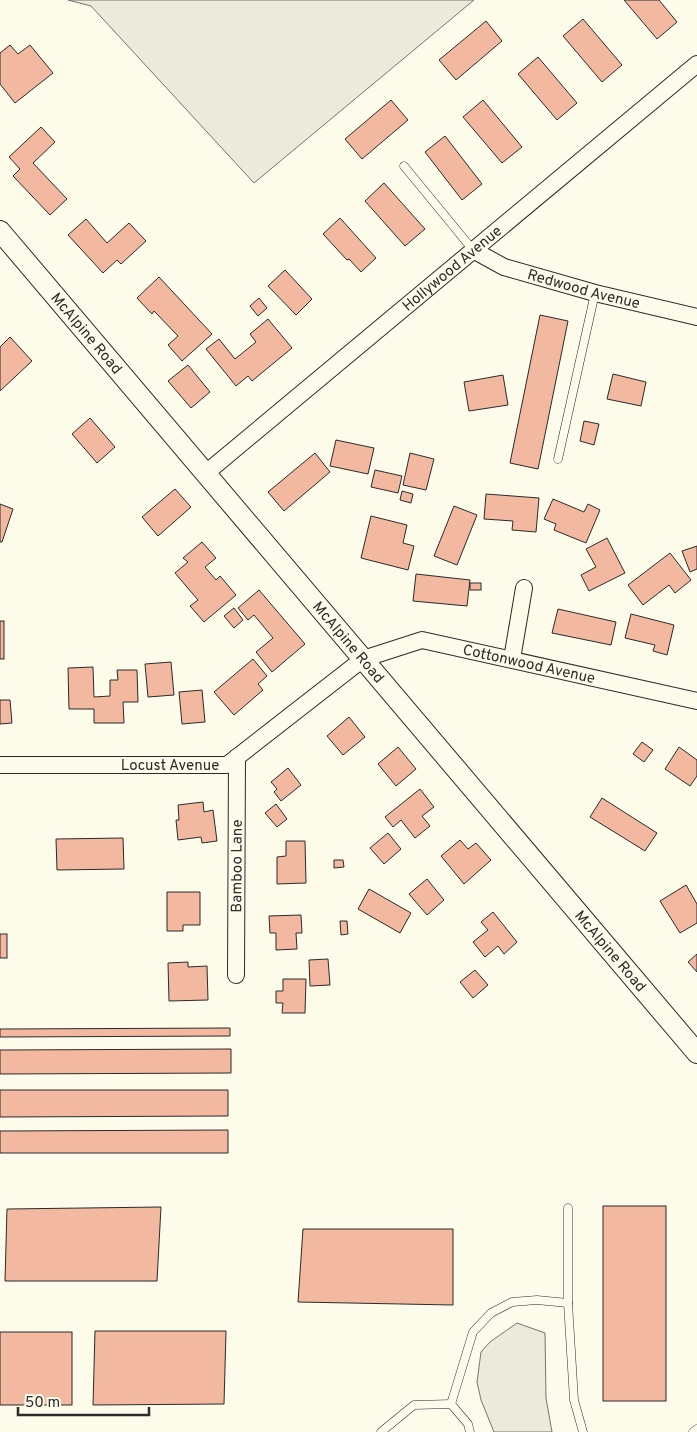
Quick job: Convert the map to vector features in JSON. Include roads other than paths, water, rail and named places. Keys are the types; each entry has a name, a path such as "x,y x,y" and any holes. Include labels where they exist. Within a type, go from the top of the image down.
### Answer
{"street":[{"name":"Hollywood Avenue","path":"206,473 697,64"},
{"name":"McAlpine Road","path":"0,231 697,1053"},
{"name":"Redwood Avenue","path":"473,250 504,267 595,293 697,317"},
{"path":"512,659 524,588"},
{"name":"Cottonwood Avenue","path":"363,659 422,640 697,701"},
{"name":"Locust Avenue","path":"0,765 227,765 363,659"},
{"name":"Bamboo Lane","path":"236,975 237,757"}],"lane":[{"path":"404,166 473,250"},
{"path":"558,459 595,293"},
{"path":"568,1208 568,1303 574,1400 583,1432"},
{"path":"451,1404 473,1332 491,1313 512,1302 537,1300 568,1303"},
{"path":"381,1432 414,1405 451,1404"},
{"path":"451,1404 468,1424 470,1432"},
{"path":"693,1432 697,1429"}]}
